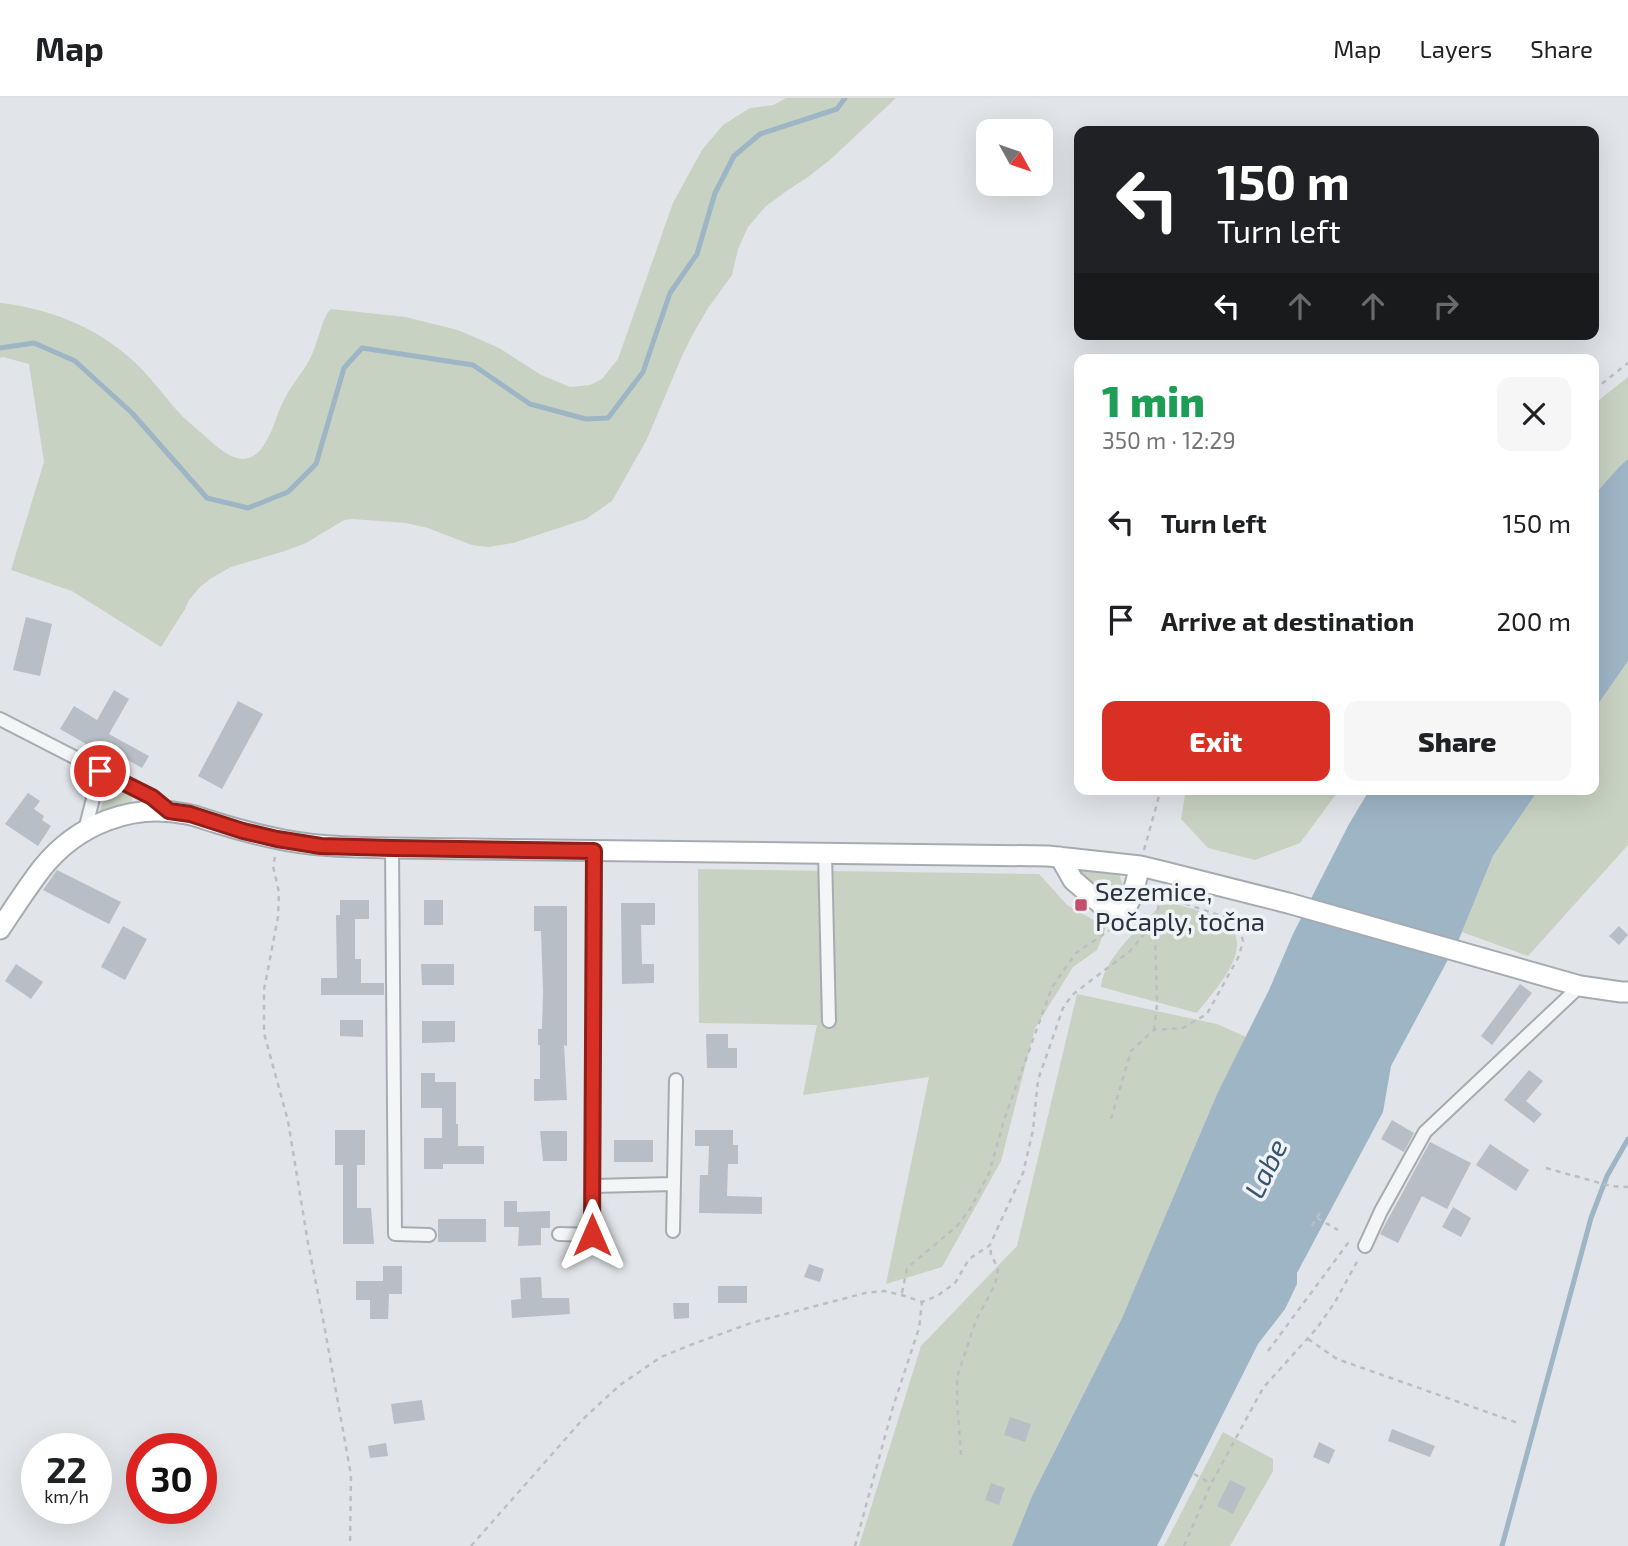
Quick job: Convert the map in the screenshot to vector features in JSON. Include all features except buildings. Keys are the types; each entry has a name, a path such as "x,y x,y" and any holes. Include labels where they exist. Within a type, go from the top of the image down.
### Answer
{"street":[{"path":"0,719 152,797 169,811"},
{"path":"85,830 100,771"},
{"path":"0,929 43,867 63,846 85,830 108,819 153,810 190,814 243,831 321,846 1060,857 1140,866 1288,903 1580,986 1628,992"},
{"path":"392,848 395,1234 429,1235"},
{"path":"559,1234 592,1235 594,851"},
{"path":"825,853 830,1021"},
{"path":"1060,857 1073,880 1102,905 1114,911 1121,910 1128,904 1140,866"},
{"path":"1365,1246 1381,1211 1425,1132 1580,986"},
{"path":"673,1231 676,1080"},
{"path":"593,1186 674,1184"}],"path":[{"path":"1599,386 1628,363"},
{"path":"1140,866 1159,795"},
{"path":"277,839 273,866 279,892 278,917 264,990 264,1033 288,1121 307,1243 351,1475 350,1546"},
{"path":"1154,1030 1157,1005 1156,920 1161,871"},
{"path":"1149,903 1160,895"},
{"path":"1111,1119 1131,1051 1154,1030 1183,1028 1207,1014 1239,956 1243,941 1240,928 1230,919 1160,895"},
{"path":"961,1455 957,1377 976,1320 995,1284 998,1269 990,1245 1023,1173 1033,1130 1038,1080 1063,1008 1072,995 1130,951 1156,920"},
{"path":"902,1295 906,1268 957,1226 970,1209 989,1173 1005,1117 1052,987 1076,953 1116,926"},
{"path":"1546,1168 1611,1186 1628,1187"},
{"path":"1312,1226 1322,1209"},
{"path":"1317,1218 1338,1230"},
{"path":"1268,1352 1353,1236"},
{"path":"471,1546 583,1419 620,1385 661,1357 751,1323 865,1293 884,1291 922,1303 955,1283 969,1259 990,1245"},
{"path":"1184,1546 1211,1484 1263,1388 1308,1339 1335,1302 1365,1246"},
{"path":"855,1546 893,1407 919,1328 922,1303"},
{"path":"1308,1339 1337,1359 1518,1423"},
{"path":"1194,1474 1211,1484"}],"green space":[{"path":"786,98 896,98 831,159 766,206 748,227 738,249 732,275 694,332 647,439 612,501 586,519 513,543 488,547 472,545 428,528 406,523 344,520 306,543 231,567 210,579 189,600 161,647 72,591 11,570 44,462 29,364 0,358 0,303 52,314 101,337 137,365 183,417 224,452 240,459 255,455 262,448 286,395 310,359 331,309 405,317 458,330 499,348 541,375 570,387 590,385 602,379 618,359 673,203 702,150 723,125 750,108 774,105"},
{"path":"1628,377 1628,459 1599,489 1599,400"},
{"path":"1628,661 1628,845 1528,956 1462,932 1493,856 1535,795 1599,795 1599,703"},
{"path":"115,787 132,797 132,801 99,812 107,793"},
{"path":"1185,795 1336,795 1300,843 1255,860 1208,848 1181,819"},
{"path":"1079,865 1119,873 1123,886 1121,893 1110,896 1099,892 1079,875"},
{"path":"698,869 1039,874 1067,905 1106,927 1097,950 1073,967 1035,1028 1001,1161 942,1267 886,1284 929,1077 803,1095 817,1025 699,1023"},
{"path":"1175,904 1222,920 1233,930 1237,941 1236,954 1223,980 1197,1013 1101,987 1108,965 1125,943 1161,905"},
{"path":"1077,994 1217,1024 1246,1037 1217,1094 1122,1318 1032,1496 1012,1546 859,1546 921,1346 1017,1246"},
{"path":"1223,1432 1273,1459 1273,1471 1230,1546 1164,1546"}],"water":[{"path":"1628,459 1628,661 1599,703 1599,489"},
{"name":"Labe","path":"1366,795 1535,795 1493,856 1459,939 1391,1066 1383,1112 1297,1273 1297,1284 1285,1309 1258,1344 1157,1546 1012,1546 1032,1496 1122,1318 1217,1094 1349,824"}],"waterway":[{"path":"0,348 34,343 75,361 132,413 207,498 248,508 288,492 316,464 344,368 362,348 473,365 530,404 586,419 608,418 643,372 670,293 697,254 715,193 734,156 760,134 837,109 845,98"},
{"path":"1502,1546 1591,1218 1607,1176 1628,1139"}],"place":[{"name":"Sezemice, Počaply, točna","path":"1081,905"}],"route":[{"path":"100,771 152,797 169,811 190,814 277,839 321,846 594,851 592,1235"}]}
